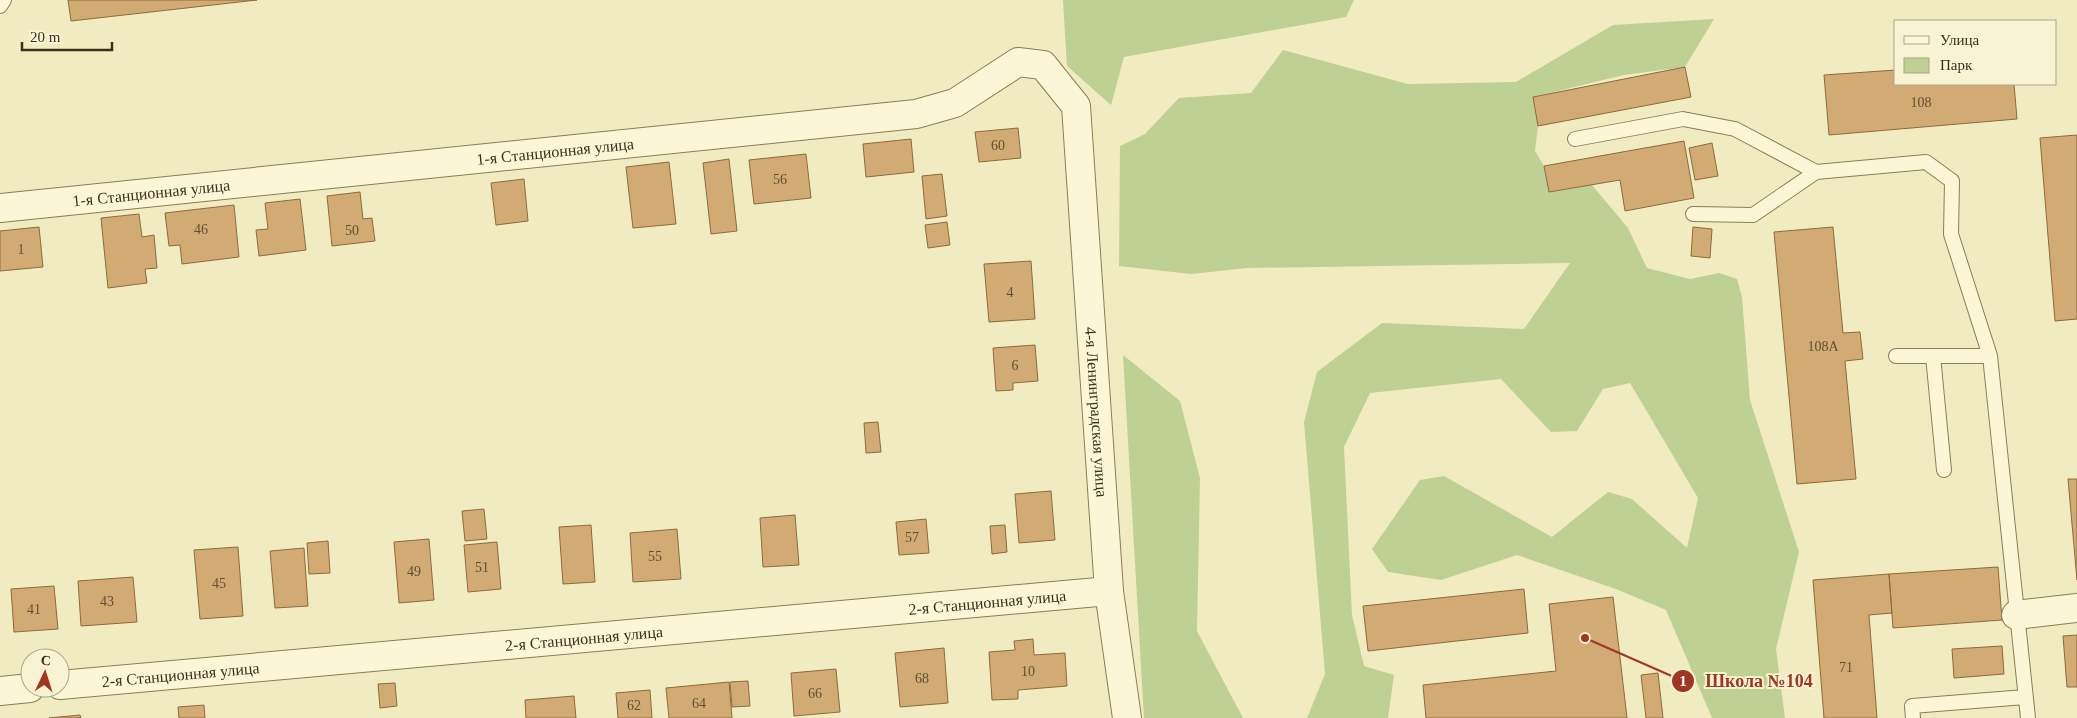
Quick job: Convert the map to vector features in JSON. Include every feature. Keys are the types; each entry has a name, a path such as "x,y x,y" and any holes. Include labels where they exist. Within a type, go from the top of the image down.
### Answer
{"street":[{"name":"1-я Станционная улица","path":"0,208 916,114 954,103 1018,62 1043,65 1076,106"},
{"name":"4-я Ленинградская улица","path":"1076,106 1109,591 1127,718"},
{"name":"2-я Станционная улица","path":"70,684 1109,591"},
{"path":"2016,615 2077,608"},
{"path":"0,691 20,689"}],"lane":[{"path":"0,6 4,0"},
{"path":"1575,139 1683,118 1735,129 1816,172"},
{"path":"1693,214 1753,215 1816,172 1926,162 1952,181 1951,234 1990,356 2028,718"},
{"path":"1896,356 1990,356"},
{"path":"1933,356 1944,470"},
{"path":"1913,718 1912,706 2025,696"}],"green space":[{"path":"1063,0 1354,0 1346,17 1124,57 1111,105 1067,66"},
{"path":"1714,19 1685,67 1624,75 1533,97 1538,126 1535,151 1544,166 1549,192 1592,185 1628,228 1647,268 1690,279 1719,273 1737,279 1742,297 1750,400 1799,552 1776,649 1785,718 1712,718 1666,610 1616,589 1517,555 1441,580 1388,572 1372,549 1420,480 1444,476 1552,537 1608,492 1632,499 1687,548 1698,498 1630,383 1603,389 1577,431 1551,432 1501,379 1370,393 1344,447 1352,615 1364,666 1394,675 1388,718 1307,718 1325,674 1304,422 1317,372 1382,323 1524,329 1570,263 1247,268 1191,274 1119,266 1120,146 1145,134 1179,98 1251,93 1283,50 1408,84 1516,82 1613,25"},
{"path":"1123,355 1180,401 1200,478 1197,631 1243,718 1144,718"}],"building":[{"path":"68,0 257,0 71,21"},
{"path":"1685,67 1691,97 1538,126 1533,97"},
{"path":"1894,70 1894,85 2014,85 2017,119 1829,135 1824,75"},
{"path":"1018,128 1021,158 979,162 975,132"},
{"path":"2077,135 2077,319 2055,321 2040,138"},
{"path":"911,139 914,172 866,177 863,144"},
{"path":"1684,141 1694,198 1625,211 1620,180 1549,192 1544,166"},
{"path":"1712,143 1718,176 1695,180 1689,148"},
{"path":"806,154 811,198 754,204 749,160"},
{"path":"729,159 737,231 711,234 703,163"},
{"path":"669,162 676,224 633,228 626,167"},
{"path":"942,174 947,216 926,219 922,176"},
{"path":"524,179 528,221 496,225 491,183"},
{"path":"360,192 363,219 372,218 375,241 332,246 327,196"},
{"path":"300,199 306,250 259,256 256,230 268,229 265,203"},
{"path":"234,205 239,257 182,264 180,245 169,246 165,213"},
{"path":"139,214 142,237 154,235 157,268 145,269 147,283 108,288 101,218"},
{"path":"947,222 950,245 928,248 925,225"},
{"path":"39,227 43,267 0,271 0,231"},
{"path":"1693,227 1712,229 1710,258 1691,256"},
{"path":"1833,227 1843,333 1860,332 1863,359 1845,361 1856,479 1797,484 1774,232"},
{"path":"1031,261 1035,319 989,322 984,264"},
{"path":"1035,345 1038,381 1013,383 1013,390 996,391 993,348"},
{"path":"878,422 881,452 866,453 864,423"},
{"path":"2068,479 2077,479 2077,580"},
{"path":"1051,491 1055,540 1019,543 1015,494"},
{"path":"484,509 487,539 465,541 462,511"},
{"path":"795,515 799,565 763,567 760,518"},
{"path":"926,519 929,553 899,555 896,522"},
{"path":"591,525 595,582 563,584 559,527"},
{"path":"1005,525 1007,552 992,554 990,526"},
{"path":"677,529 681,579 633,582 630,533"},
{"path":"429,539 434,600 399,603 394,542"},
{"path":"328,541 330,573 309,574 307,543"},
{"path":"497,542 501,589 468,592 464,545"},
{"path":"238,547 243,616 200,619 194,550"},
{"path":"304,548 308,606 275,608 270,551"},
{"path":"1998,567 2002,620 1893,628 1889,574"},
{"path":"1889,574 1892,613 1869,615 1877,718 1824,718 1813,580"},
{"path":"133,577 137,622 81,626 78,581"},
{"path":"54,586 58,629 14,632 11,589"},
{"path":"1524,589 1528,633 1368,651 1363,606"},
{"path":"1613,597 1627,718 1426,718 1423,685 1556,671 1549,604"},
{"path":"2077,635 2077,687 2067,687 2063,636"},
{"path":"1033,639 1034,655 1065,653 1067,686 1018,690 1018,699 992,700 989,652 1015,650 1014,641"},
{"path":"2002,646 2004,674 1954,678 1952,649"},
{"path":"944,648 948,703 900,707 895,653"},
{"path":"836,669 840,712 794,716 791,673"},
{"path":"1658,673 1663,718 1646,718 1641,675"},
{"path":"748,681 750,706 732,707 730,682"},
{"path":"729,682 732,718 669,718 666,688"},
{"path":"395,683 397,706 380,708 378,684"},
{"path":"650,690 652,718 618,718 616,693"},
{"path":"574,696 576,718 526,718 525,700"},
{"path":"204,705 205,718 179,718 178,707"},
{"path":"80,715 81,718 49,718"}],"place":[{"name":"Школа №104","path":"1585,638"}]}
